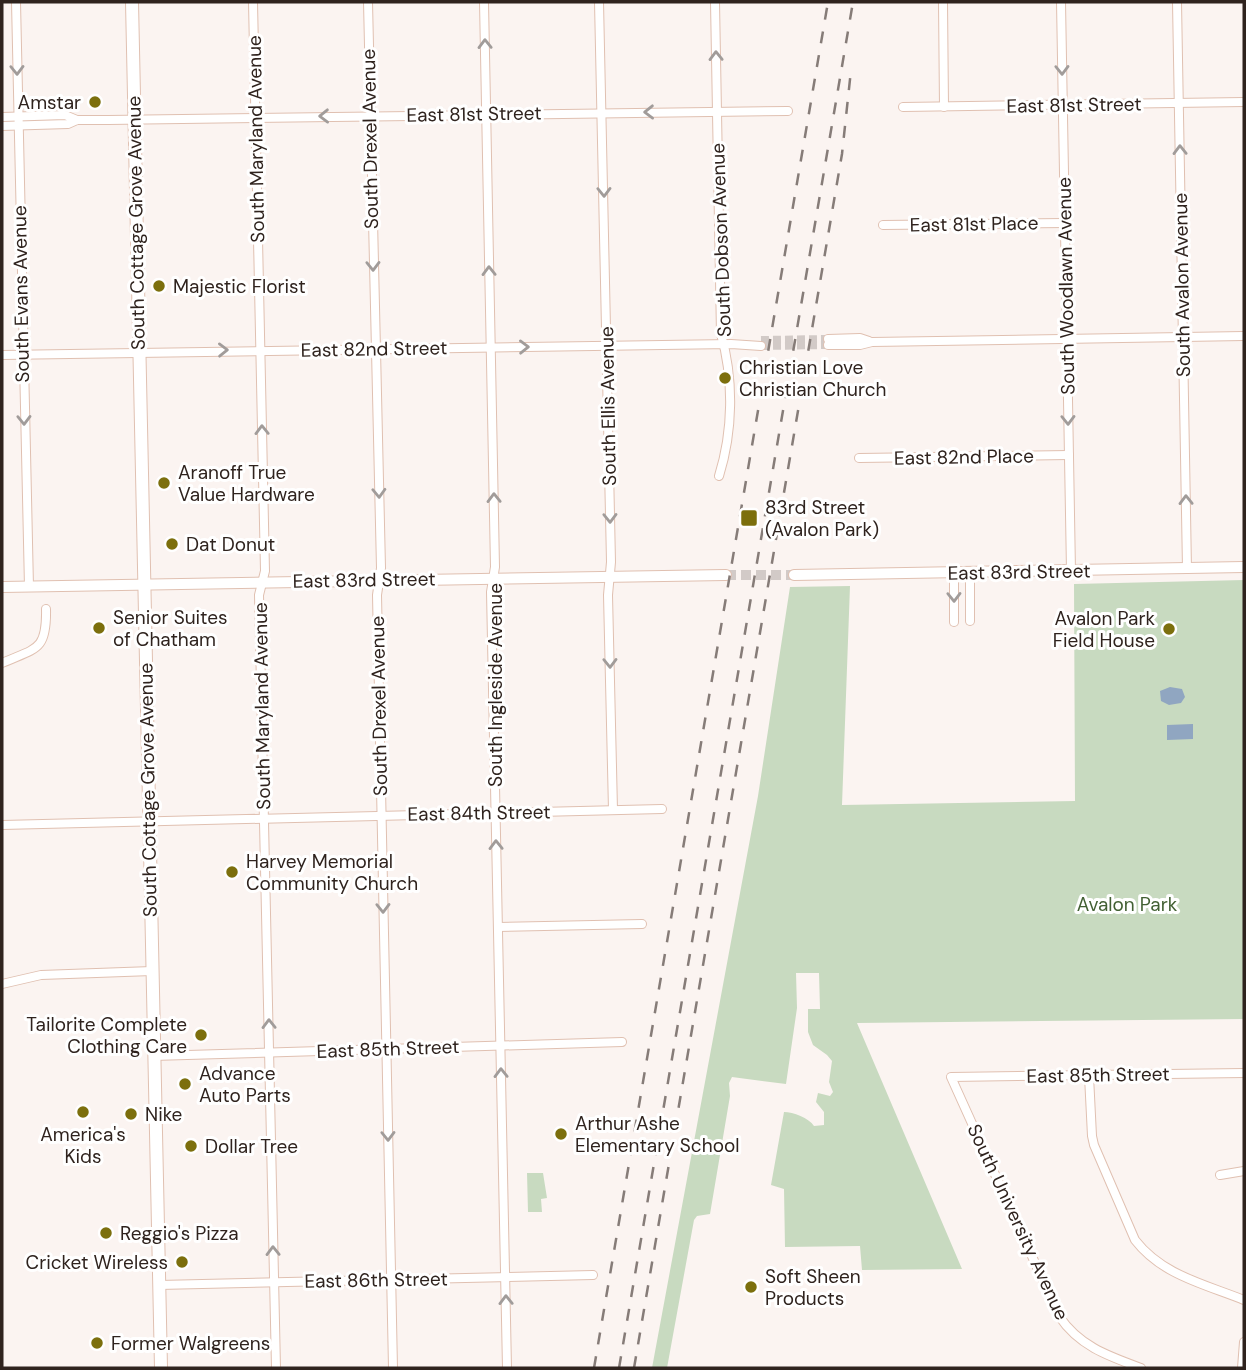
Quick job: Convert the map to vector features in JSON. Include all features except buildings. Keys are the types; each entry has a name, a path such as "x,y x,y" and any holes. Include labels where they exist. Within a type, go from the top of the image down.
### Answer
{"main road":[{"name":"South Cottage Grove Avenue","path":"132,2 161,1368"}],"street":[{"name":"South Evans Avenue","path":"16,2 29,587"},
{"name":"South Maryland Avenue","path":"253,2 265,570 259,595 276,1368"},
{"name":"South Drexel Avenue","path":"368,2 381,568 377,595 393,1368"},
{"name":"South Ingleside Avenue","path":"484,2 495,567 491,592 507,1368"},
{"name":"South Ellis Avenue","path":"599,2 611,562 608,595 613,810"},
{"name":"South Dobson Avenue","path":"715,2 721,334 728,356 729,426 728,447 719,476"},
{"path":"943,2 944,107"},
{"name":"South Woodlawn Avenue","path":"1061,2 1071,571"},
{"name":"South Avalon Avenue","path":"1177,2 1187,569"},
{"name":"East 81st Street","path":"904,107 1244,102"},
{"name":"East 81st Street","path":"2,117 18,121 68,124 76,120 788,111"},
{"name":"East 81st Street","path":"2,126 18,121"},
{"name":"East 81st Place","path":"883,225 1065,223"},
{"path":"828,342 860,338 872,342 1244,336"},
{"name":"East 82nd Street","path":"2,355 761,343"},
{"name":"East 82nd Place","path":"859,458 1069,455"},
{"name":"East 83rd Street","path":"794,575 1244,567"},
{"path":"954,573 954,622"},
{"path":"970,573 970,621"},
{"name":"East 83rd Street","path":"2,587 726,575"},
{"path":"2,663 36,648 44,641 47,609"},
{"name":"East 84th Street","path":"2,825 662,809"},
{"path":"498,927 642,924"},
{"path":"2,984 41,975 152,971"},
{"name":"East 85th Street","path":"153,1056 622,1042"},
{"name":"East 85th Street","path":"951,1077 1244,1073"},
{"path":"1089,1076 1094,1145 1135,1240 1144,1252 1167,1270 1244,1300"},
{"name":"South University Avenue","path":"951,1077 1067,1329 1088,1346 1141,1368"},
{"path":"1220,1175 1244,1171"},
{"name":"East 86th Street","path":"159,1285 593,1275"},
{"path":"1242,1368 1244,1342"}],"green space":[{"name":"Avalon Park","path":"1244,580 1244,1019 857,1023 962,1269 862,1270 860,1246 785,1247 784,1189 771,1185 784,1112 801,1116 814,1126 824,1125 824,1112 816,1102 818,1093 830,1096 833,1092 829,1082 832,1061 813,1045 808,1032 808,1009 820,1009 819,973 796,973 797,1008 786,1084 732,1077 729,1083 730,1096 710,1214 697,1216 694,1220 667,1368 652,1368 758,796 790,587 850,586 842,805 1075,801 1074,584"},
{"path":"527,1173 543,1173 547,1198 541,1199 542,1212 528,1212"}],"water":[{"path":"1170,687 1182,689 1185,697 1181,703 1169,705 1161,701 1160,691"},
{"path":"1193,724 1193,739 1167,740 1167,725"}],"tunnel":[{"path":"761,340 828,339"},
{"path":"761,346 828,345"},
{"path":"726,575 794,575"}],"railway":[{"path":"594,1368 828,2"},
{"path":"619,1368 853,2"},
{"path":"634,1368 842,154 851,70"}],"place":[{"name":"Amstar","path":"95,102"},
{"name":"Majestic Florist","path":"159,286"},
{"name":"Christian Love Christian Church","path":"725,378"},
{"name":"Aranoff True Value Hardware","path":"164,483"},
{"name":"83rd Street (Avalon Park)","path":"749,518"},
{"name":"Dat Donut","path":"172,544"},
{"name":"Senior Suites of Chatham","path":"99,628"},
{"name":"Avalon Park Field House","path":"1169,629"},
{"name":"Harvey Memorial Community Church","path":"232,872"},
{"name":"Tailorite Complete Clothing Care","path":"201,1035"},
{"name":"Advance Auto Parts","path":"185,1084"},
{"name":"America's Kids","path":"83,1112"},
{"name":"Nike","path":"131,1114"},
{"name":"Arthur Ashe Elementary School","path":"561,1134"},
{"name":"Dollar Tree","path":"191,1146"},
{"name":"Reggio's Pizza","path":"106,1233"},
{"name":"Cricket Wireless","path":"182,1262"},
{"name":"Soft Sheen Products","path":"751,1287"},
{"name":"Former Walgreens","path":"97,1343"}]}
